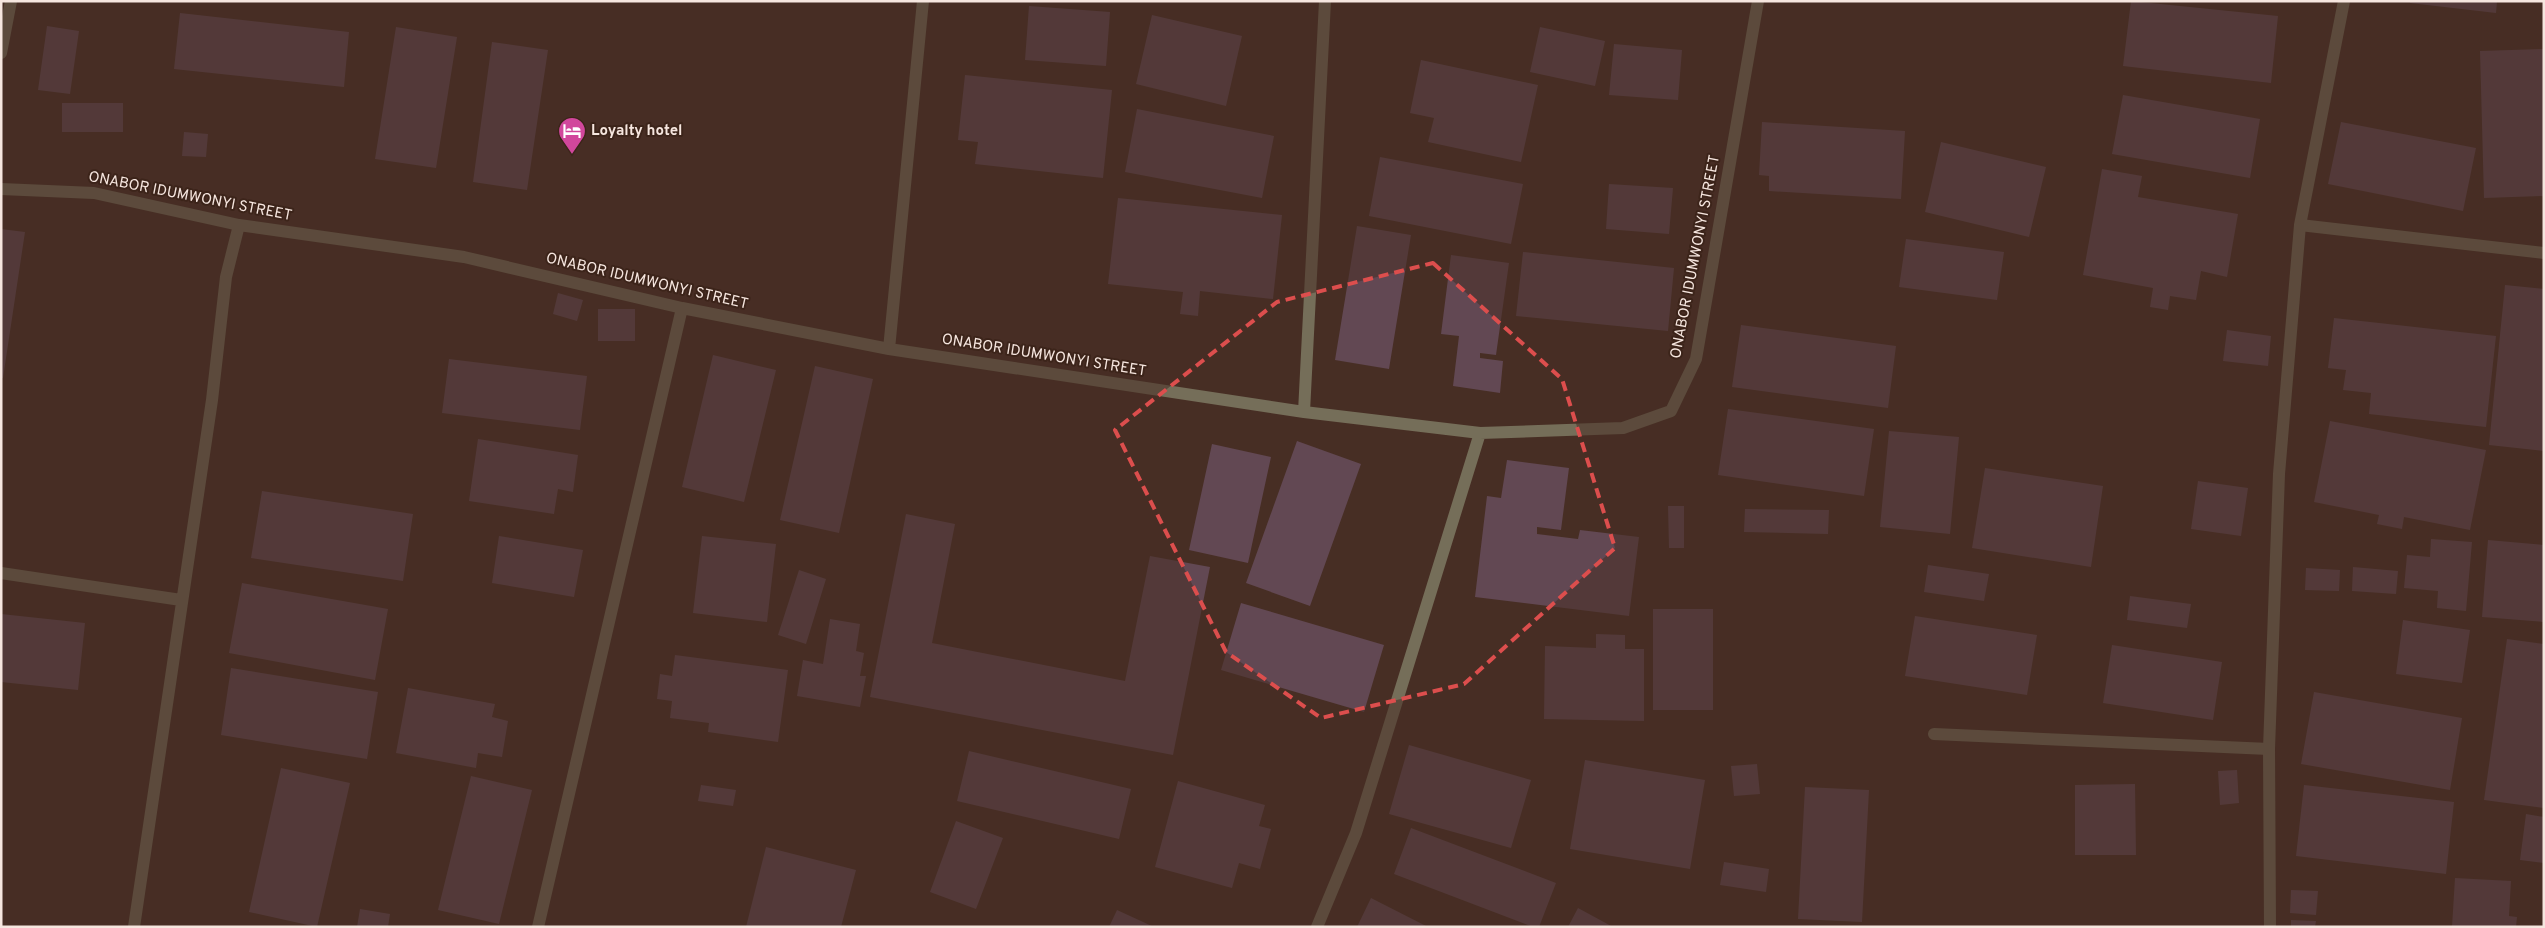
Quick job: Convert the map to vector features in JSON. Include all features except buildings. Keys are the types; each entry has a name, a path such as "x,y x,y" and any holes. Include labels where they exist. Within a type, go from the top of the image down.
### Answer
{"street":[{"path":"1,53 11,1"},
{"path":"889,349 923,1"},
{"path":"1304,412 1325,1"},
{"name":"ONABOR IDUMWONYI STREET","path":"1,189 94,193 239,225 464,257 682,308 889,349 1304,412 1480,433 1623,428 1671,410 1696,359 1758,1"},
{"path":"2270,927 2269,749 2279,474 2300,225 2344,1"},
{"path":"134,927 212,400 226,277 239,225"},
{"path":"2300,225 2544,253"},
{"path":"538,927 682,308"},
{"path":"1317,927 1356,833 1480,433"},
{"path":"1,573 182,600"},
{"path":"1934,734 2269,749"}],"highlighted area":[{"path":"1433,263 1562,379 1615,548 1464,684 1321,718 1226,652 1115,430 1277,302"}],"place":[{"name":"Loyalty hotel","path":"572,155"}]}
